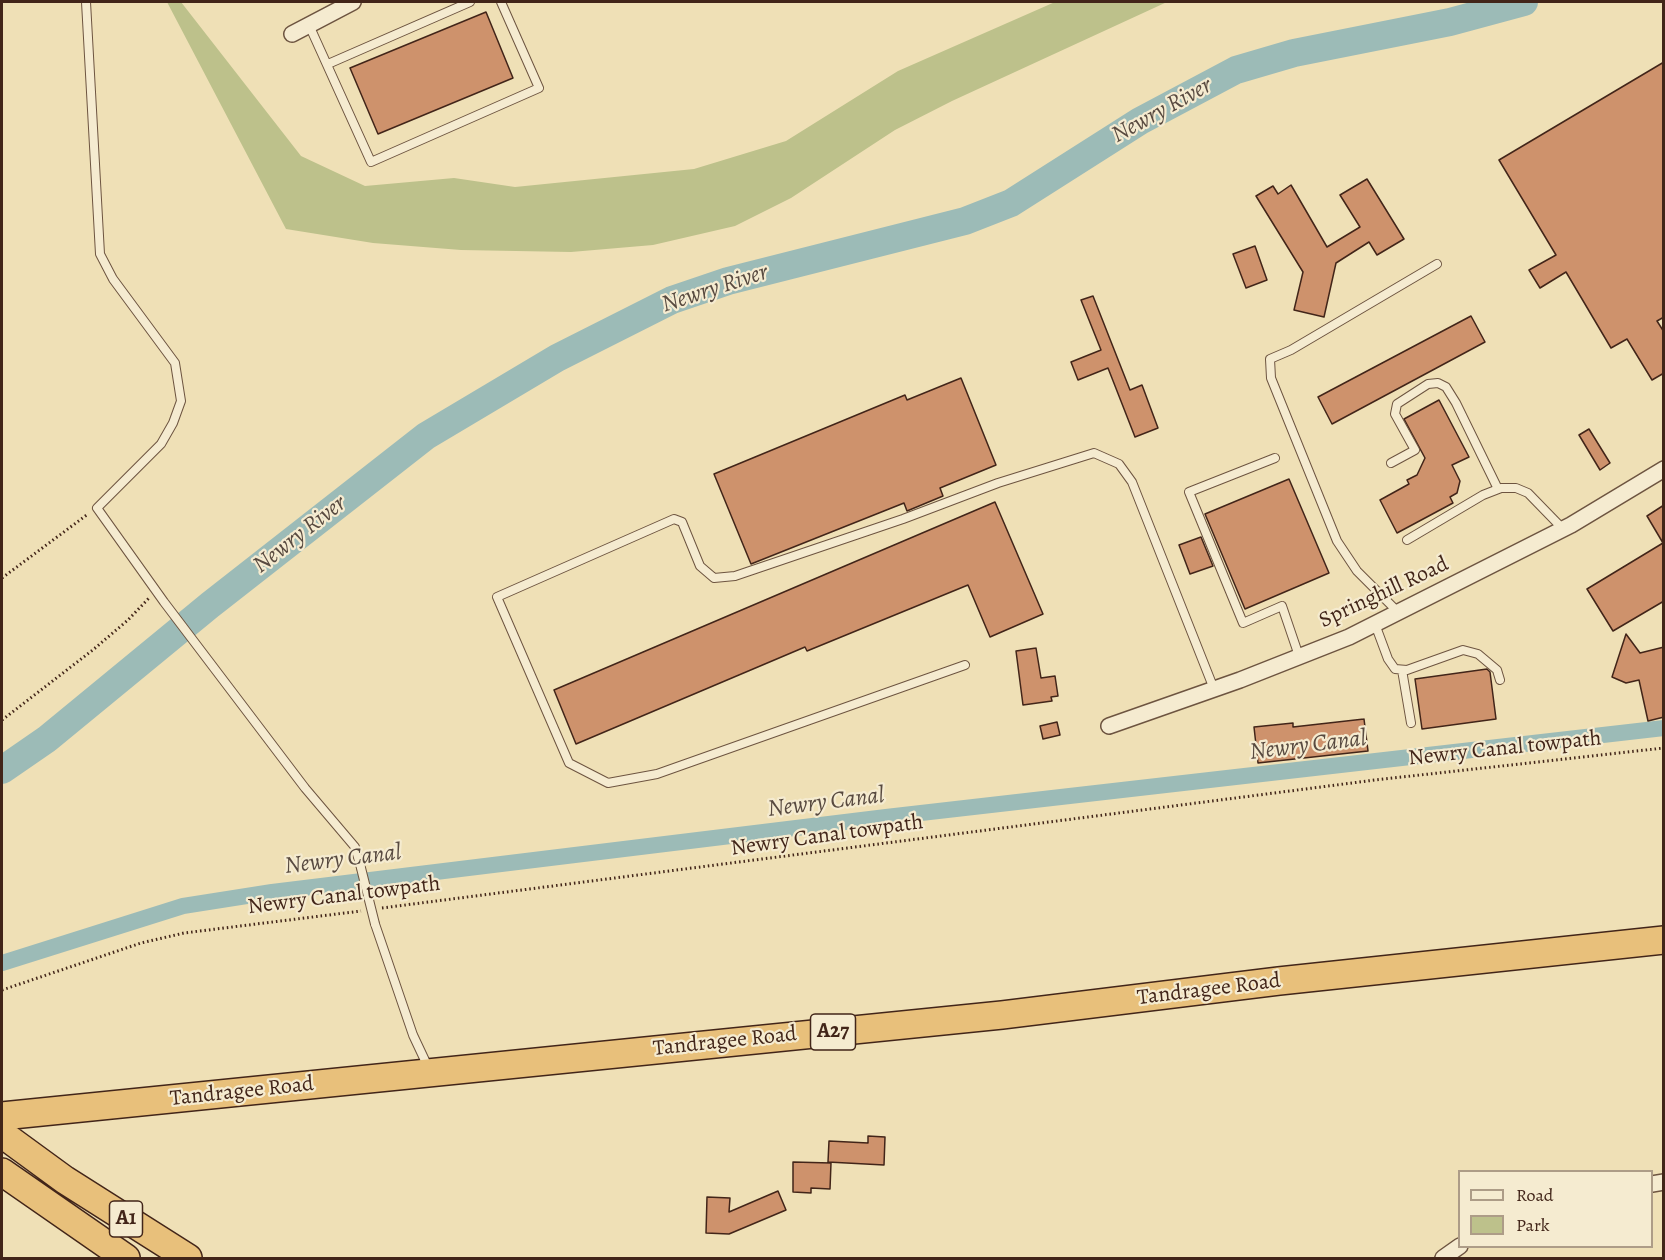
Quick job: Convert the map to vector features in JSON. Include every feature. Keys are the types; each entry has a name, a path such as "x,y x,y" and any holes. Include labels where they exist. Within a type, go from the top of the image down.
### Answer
{"highway":[{"name":"Tandragee Road","path":"2,1116 1002,1015 1279,981 1664,940"},
{"name":"A1","path":"2,1134 65,1180 188,1258"},
{"name":"A1","path":"10,1179 126,1258"}],"street":[{"path":"292,34 346,3"},
{"name":"Springhill Road","path":"1109,726 1214,689 1375,624 1563,529 1664,469"},
{"path":"1443,1258 1458,1247"}],"lane":[{"path":"86,2 98,242 105,265 113,279 175,363 181,401 173,423 161,444 97,508 164,602 305,788 355,847 375,924 413,1035 430,1071"},
{"path":"328,63 470,2"},
{"path":"309,25 371,162 539,88 501,2"},
{"path":"1398,612 1358,571 1337,542 1271,378 1270,359 1291,350 1437,264"},
{"path":"1390,463 1415,450 1395,414 1397,404 1428,384 1438,383 1446,387 1456,403 1498,489"},
{"path":"965,665 657,774 608,783 568,763 497,597 674,519 682,522 700,566 714,578 735,576 1008,480 1094,453 1119,464 1132,482 1214,689"},
{"path":"1275,458 1189,492 1243,622 1282,606 1299,656"},
{"path":"1407,540 1482,495 1498,489 1516,488 1528,493 1563,529"},
{"path":"1375,624 1388,659 1395,669 1402,670 1463,650 1484,659 1497,670 1500,680"},
{"path":"1402,670 1411,723"}],"path":[{"path":"2,578 97,508"},
{"path":"2,720 120,627 156,591"},
{"name":"Newry Canal towpath","path":"374,909 754,862 1375,780 1664,748"},
{"name":"Newry Canal towpath","path":"2,990 141,943 184,933 362,911"}],"green space":[{"path":"167,2 181,2 301,156 365,186 454,178 515,187 694,169 786,141 898,71 1055,2 1167,2 952,101 895,130 791,198 735,226 653,245 571,252 461,250 373,243 286,229"}],"building":[{"path":"486,12 513,78 378,134 350,68"},
{"path":"1664,62 1664,317 1657,321 1664,332 1664,373 1652,380 1627,339 1611,348 1566,272 1540,288 1529,270 1556,255 1499,160"},
{"path":"1367,179 1404,239 1377,255 1369,242 1336,263 1324,317 1294,310 1303,272 1256,196 1273,186 1278,194 1291,185 1327,247 1360,227 1340,195"},
{"path":"1255,246 1267,280 1246,288 1233,254"},
{"path":"1093,296 1130,390 1142,385 1158,428 1135,437 1108,368 1078,380 1071,362 1101,350 1081,300"},
{"path":"1471,316 1485,342 1332,424 1318,397"},
{"path":"961,378 996,465 940,488 943,496 907,511 904,503 751,564 714,474 905,395 907,400"},
{"path":"1439,400 1469,457 1452,465 1460,481 1457,493 1450,497 1453,503 1397,533 1380,500 1409,484 1407,480 1417,475 1425,458 1404,419"},
{"path":"1589,429 1610,463 1600,470 1579,435"},
{"path":"1289,479 1329,573 1245,609 1205,514"},
{"path":"995,502 1043,614 990,637 968,585 807,651 805,647 576,744 554,690"},
{"path":"1664,505 1664,601 1613,631 1587,589 1663,543 1647,516"},
{"path":"1201,537 1213,566 1190,574 1179,545"},
{"path":"1626,634 1640,653 1664,647 1664,717 1648,721 1639,680 1626,683 1612,677"},
{"path":"1036,648 1041,678 1055,676 1058,696 1051,697 1052,701 1023,705 1016,651"},
{"path":"1487,669 1490,672 1496,719 1422,729 1415,679"},
{"path":"1364,719 1368,751 1258,763 1254,727 1293,723 1293,727"},
{"path":"1057,722 1060,735 1043,739 1040,726"},
{"path":"868,1136 885,1137 884,1165 828,1162 829,1141 868,1143"},
{"path":"793,1162 831,1163 830,1189 811,1188 811,1193 793,1192"},
{"path":"778,1191 786,1210 729,1234 706,1233 707,1197 730,1198 729,1212"}],"waterway":[{"name":"Newry River","path":"2,770 47,739 210,605 426,436 557,358 672,300 728,281 965,221 1011,203 1140,121 1236,70 1294,53 1450,22 1524,2"},
{"name":"Newry Canal","path":"2,963 183,906 272,892 886,817 1664,728"}]}
